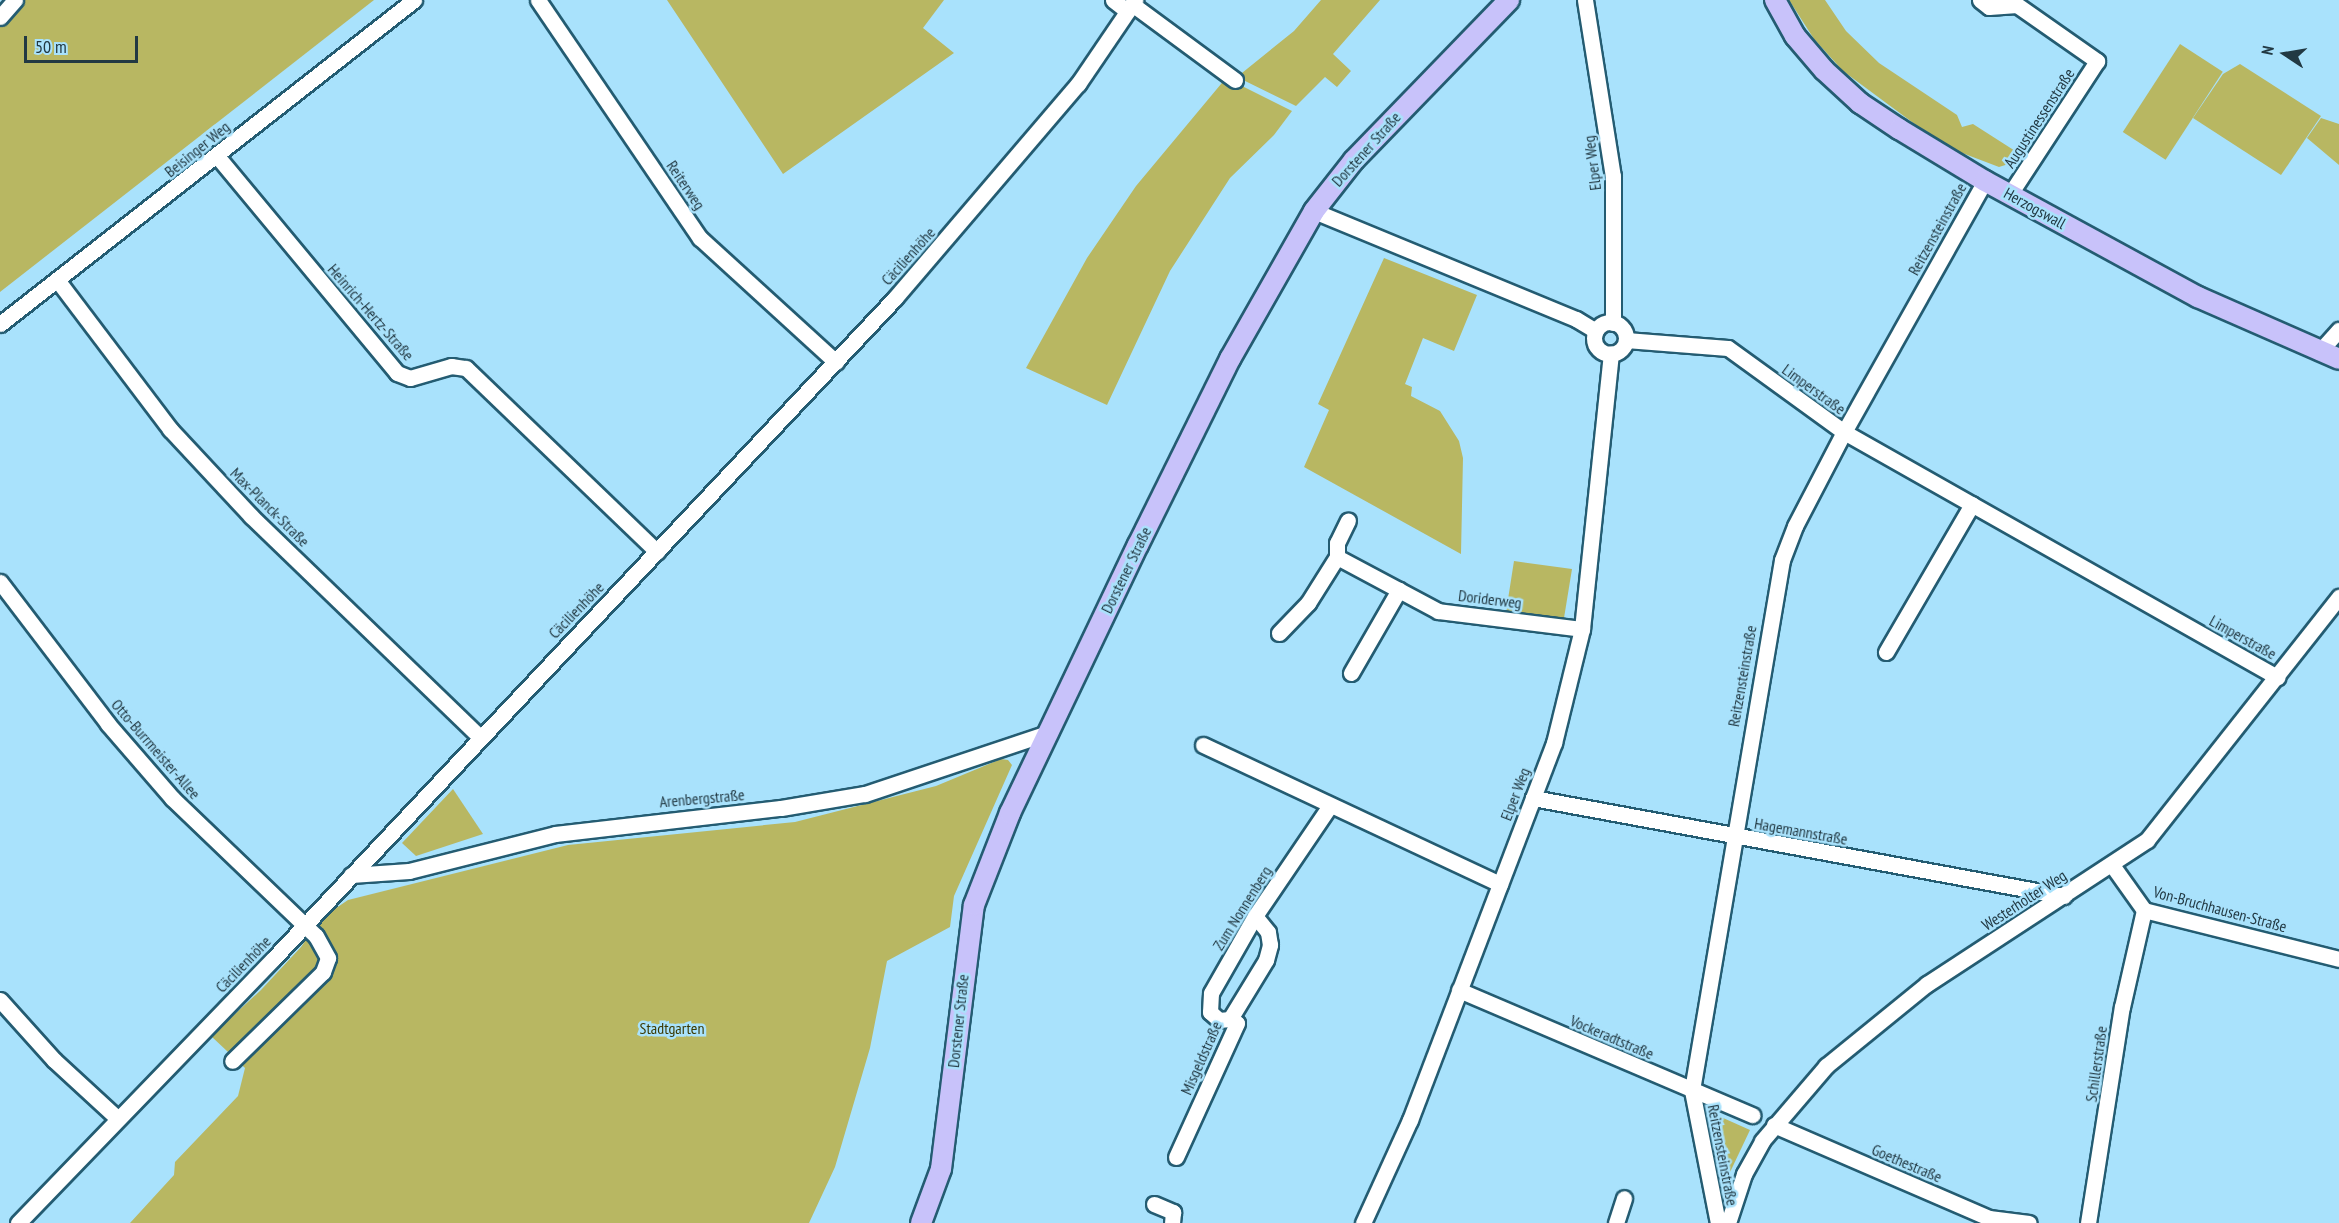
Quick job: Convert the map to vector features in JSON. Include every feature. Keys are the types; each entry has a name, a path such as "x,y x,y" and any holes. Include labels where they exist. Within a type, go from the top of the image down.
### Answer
{"main road":[{"name":"Dorstener Straße","path":"921,1223 941,1169 974,904 1010,813 1230,359 1314,211 1360,154 1509,0"},
{"name":"Herzogswall","path":"1775,0 1795,36 1824,70 1860,103 1985,181 2198,297 2339,360"}],"street":[{"path":"0,17 15,0"},
{"name":"Beisinger Weg","path":"0,324 58,281 414,0"},
{"name":"Reiterweg","path":"538,0 700,238 836,362"},
{"path":"1113,0 1132,5 1235,80"},
{"name":"Elper Weg","path":"1585,0 1614,176 1613,322"},
{"path":"1984,4 2006,3"},
{"name":"Augustinessenstraße","path":"2006,3 2017,5 2097,61 2010,194"},
{"name":"Cäcilienhöhe","path":"18,1223 304,925 836,362 958,228 1078,84 1132,5"},
{"name":"Heinrich-Hertz-Straße","path":"217,156 397,373 410,378 451,366 466,368 657,552"},
{"name":"Reitzensteinstraße","path":"1718,1223 1692,1090 1782,560 1795,526 1844,432 1985,181"},
{"path":"1314,211 1576,319 1596,331"},
{"name":"Max-Planck-Straße","path":"58,281 170,429 210,472 480,737"},
{"path":"1613,322 1621,327 1626,339 1623,348 1611,354 1597,347 1596,331 1603,324 1613,322"},
{"path":"2319,352 2339,330"},
{"name":"Limperstraße","path":"1626,339 1728,348 1844,432 2277,676"},
{"name":"Elper Weg","path":"1363,1223 1410,1120 1554,743 1582,629 1611,354"},
{"path":"1886,652 1972,504"},
{"path":"1279,633 1308,603 1337,557 1336,543 1348,520"},
{"name":"Doriderweg","path":"1337,557 1438,611 1582,629"},
{"name":"Otto-Burrmeister-Allee","path":"0,582 102,715 172,798 304,925 328,957 323,972 232,1061"},
{"path":"1351,673 1399,590"},
{"name":"Westerholter Weg","path":"1728,1223 1744,1174 1774,1125 1826,1066 1893,1009 2112,865 2160,827 2277,676 2334,614 2339,597"},
{"name":"Arenbergstraße","path":"351,875 409,871 555,834 781,808 865,794 1050,732"},
{"path":"1203,745 1329,807 1500,884"},
{"name":"Hagemannstraße","path":"1533,798 1733,838 2064,896"},
{"name":"Zum Nonnenberg","path":"1230,1019 1215,1017 1209,1000 1256,916 1329,807"},
{"name":"Von-Bruchhausen-Straße","path":"2112,865 2144,910 2339,959"},
{"name":"Schillerstraße","path":"2088,1223 2122,1007 2144,910"},
{"name":"Misgeldstraße","path":"1176,1157 1237,1023 1230,1019 1266,960 1270,945 1268,932 1256,916"},
{"name":"Vockeradtstraße","path":"1459,990 1752,1115"},
{"path":"0,1000 54,1059 117,1118"},
{"name":"Goethestraße","path":"1774,1125 1989,1221 2029,1223"},
{"path":"1616,1223 1624,1198"},
{"path":"1154,1204 1173,1212 1172,1223"}],"green space":[{"path":"18,0 374,0 0,292 0,22"},
{"path":"667,0 944,0 923,28 954,53 783,174"},
{"path":"1321,0 1380,0 1333,54 1351,71 1337,87 1325,77 1296,106 1237,77 1294,31"},
{"path":"1789,0 1825,0 1846,31 1879,63 1957,115 1962,127 1973,124 2023,156 2021,160 1999,167 1957,151 1916,125 1843,71 1814,39"},
{"path":"2180,44 2223,72 2166,160 2123,132"},
{"path":"2240,64 2321,116 2281,175 2193,118 2223,74"},
{"path":"1226,78 1292,111 1274,135 1230,178 1170,271 1107,405 1026,368 1087,258 1136,186"},
{"path":"2321,118 2339,124 2339,165 2307,138"},
{"path":"1384,258 1477,295 1454,351 1423,338 1405,384 1412,387 1411,396 1440,411 1459,441 1463,458 1461,554 1304,467 1329,410 1318,404"},
{"path":"1514,561 1572,569 1564,618 1560,620 1506,612"},
{"name":"Stadtgarten","path":"1001,759 1008,760 1012,765 954,896 950,927 887,961 870,1048 835,1167 809,1223 130,1223 174,1175 175,1162 238,1096 245,1068 211,1036 261,990 301,947 320,919 348,900 568,845 795,822 936,786"},
{"path":"453,789 483,834 416,856 402,843"},
{"path":"1712,1113 1750,1130 1723,1187 1722,1186"}]}
